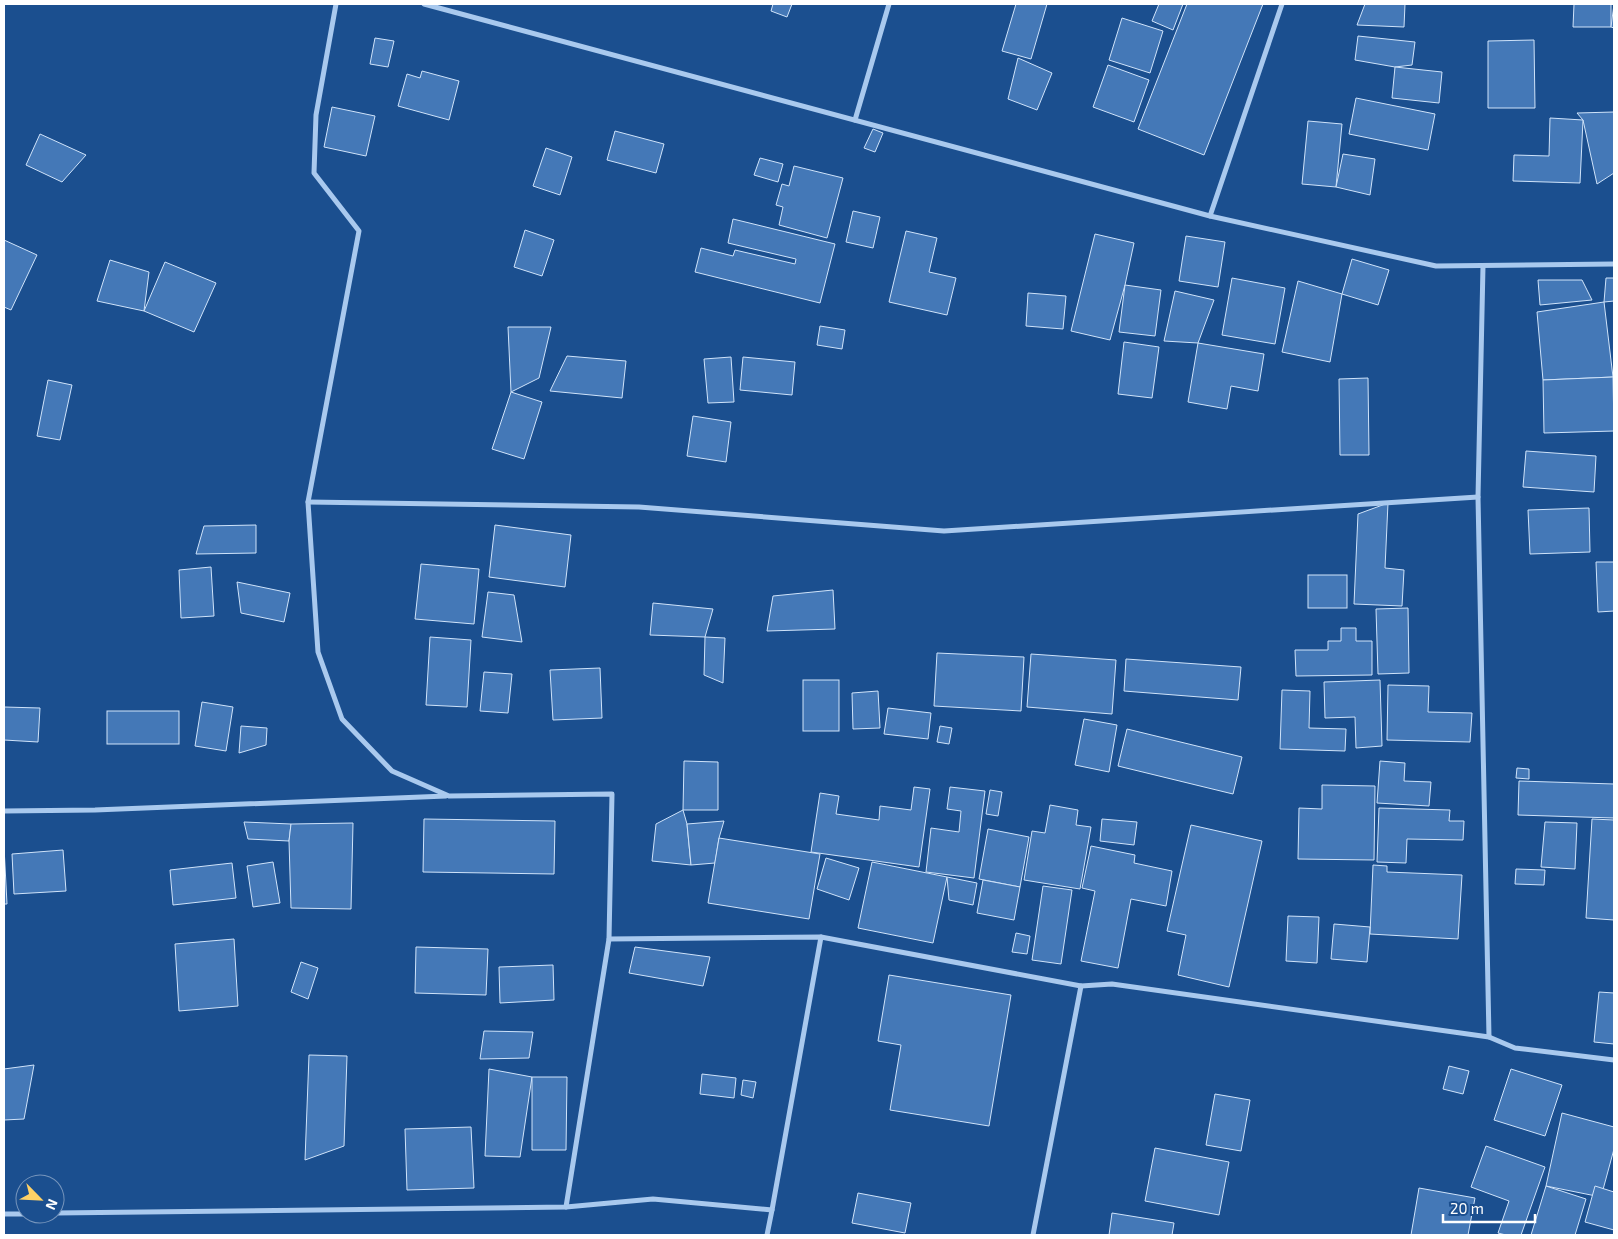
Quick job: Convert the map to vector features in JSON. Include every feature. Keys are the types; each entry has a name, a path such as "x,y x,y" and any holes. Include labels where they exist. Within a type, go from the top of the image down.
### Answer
{"street":[{"path":"336,4 316,114 314,173 358,231 308,502 318,652 342,719 392,771 448,796"},
{"path":"424,4 1210,216 1436,266 1614,264"},
{"path":"856,120 889,4"},
{"path":"1210,216 1282,4"},
{"path":"1483,266 1478,497 1489,1037"},
{"path":"308,502 639,507 944,530 1478,497"},
{"path":"4,811 95,810 448,796 612,794 609,939 566,1207"},
{"path":"609,939 821,937 1081,986 1112,984 1489,1037 1515,1048 1614,1060"},
{"path":"767,1235 821,937"},
{"path":"1033,1235 1081,986"},
{"path":"65,1214 566,1207 654,1199 772,1210"}],"building":[{"path":"773,4 792,4 787,17 771,11"},
{"path":"1016,4 1047,4 1031,59 1002,51"},
{"path":"1159,4 1183,4 1173,30 1152,21"},
{"path":"1187,4 1263,4 1204,155 1138,129"},
{"path":"1365,4 1405,4 1404,27 1357,25"},
{"path":"1574,4 1611,4 1611,27 1573,27"},
{"path":"1614,4 1614,28 1611,27"},
{"path":"1122,18 1163,31 1150,73 1109,60"},
{"path":"1358,36 1415,42 1412,65 1395,67 1355,60"},
{"path":"375,38 394,41 388,67 370,64"},
{"path":"1534,40 1535,108 1488,108 1488,41"},
{"path":"1018,58 1052,73 1037,110 1008,99"},
{"path":"1108,65 1149,80 1134,122 1093,107"},
{"path":"1395,67 1442,72 1439,103 1392,98"},
{"path":"422,71 459,81 449,120 398,106 407,74 420,78"},
{"path":"1356,98 1435,114 1428,150 1349,134"},
{"path":"332,107 375,116 366,156 324,147"},
{"path":"1614,112 1614,173 1597,184 1583,120 1577,113"},
{"path":"1550,118 1583,120 1580,183 1513,181 1514,155 1549,156"},
{"path":"1308,121 1342,124 1336,187 1302,184"},
{"path":"873,129 883,133 875,152 864,148"},
{"path":"615,131 664,144 656,173 607,160"},
{"path":"40,134 86,155 62,182 26,165"},
{"path":"546,148 572,157 560,195 533,186"},
{"path":"1343,154 1375,159 1370,195 1336,187"},
{"path":"760,158 783,164 778,182 754,175"},
{"path":"794,166 843,178 827,238 779,225 783,207 776,205 782,184 789,186"},
{"path":"853,211 880,217 873,248 846,242"},
{"path":"733,219 835,244 820,303 695,272 701,248 733,256 735,250 795,264 796,259 728,243"},
{"path":"525,230 554,240 542,276 514,267"},
{"path":"906,231 937,238 929,272 956,278 947,315 889,302"},
{"path":"1095,234 1134,243 1110,340 1071,331"},
{"path":"1186,236 1225,242 1218,287 1179,281"},
{"path":"4,240 37,255 11,310 4,307"},
{"path":"1352,259 1389,270 1378,305 1342,294"},
{"path":"110,260 149,272 144,311 97,301"},
{"path":"165,262 216,283 194,332 144,311"},
{"path":"1232,278 1285,288 1275,344 1222,335"},
{"path":"1606,278 1614,278 1614,301 1604,302"},
{"path":"1538,280 1582,280 1592,300 1540,305"},
{"path":"1298,281 1342,294 1330,362 1282,352"},
{"path":"1125,285 1161,290 1155,336 1119,332"},
{"path":"1175,291 1214,300 1198,343 1164,341"},
{"path":"1028,293 1066,296 1063,329 1026,326"},
{"path":"1604,302 1613,377 1543,380 1537,312"},
{"path":"820,326 845,330 842,349 817,345"},
{"path":"508,327 551,327 539,378 511,392"},
{"path":"1124,342 1159,347 1152,398 1118,394"},
{"path":"1198,343 1264,354 1258,391 1231,386 1227,409 1188,402"},
{"path":"567,356 626,361 622,398 550,391"},
{"path":"731,357 734,402 708,403 704,359"},
{"path":"743,357 795,362 792,395 740,390"},
{"path":"1613,377 1614,431 1544,433 1543,380"},
{"path":"1368,378 1369,455 1340,455 1339,379"},
{"path":"48,380 72,385 60,440 37,436"},
{"path":"511,392 542,402 524,459 492,449"},
{"path":"693,416 731,422 726,462 687,456"},
{"path":"1526,451 1596,456 1594,492 1523,487"},
{"path":"1388,503 1385,568 1404,570 1402,606 1354,604 1358,514"},
{"path":"1589,508 1590,552 1530,554 1528,510"},
{"path":"256,525 256,553 196,554 204,526"},
{"path":"495,525 571,535 565,587 489,577"},
{"path":"1596,562 1614,562 1614,611 1598,612"},
{"path":"421,564 479,569 474,624 415,619"},
{"path":"211,567 214,616 181,618 179,570"},
{"path":"1308,575 1347,575 1347,608 1308,608"},
{"path":"237,582 290,593 284,622 241,613"},
{"path":"833,590 835,629 767,631 773,596"},
{"path":"488,592 514,595 522,642 482,637"},
{"path":"653,603 713,609 705,637 650,635"},
{"path":"1408,608 1409,673 1378,674 1376,609"},
{"path":"1341,628 1356,628 1356,641 1372,641 1372,675 1296,676 1295,650 1328,650 1328,641 1341,641"},
{"path":"430,637 471,640 467,707 426,705"},
{"path":"705,637 725,638 723,683 704,675"},
{"path":"937,653 1024,657 1021,711 934,706"},
{"path":"1031,654 1116,660 1112,714 1027,707"},
{"path":"1126,659 1241,667 1238,700 1124,691"},
{"path":"600,668 602,718 553,720 550,670"},
{"path":"484,672 512,674 508,713 480,711"},
{"path":"803,680 839,680 839,731 803,731"},
{"path":"1380,680 1382,746 1356,748 1355,717 1325,718 1324,682"},
{"path":"1388,685 1429,686 1428,712 1472,713 1470,742 1387,740"},
{"path":"1282,690 1310,691 1309,728 1346,729 1345,751 1280,749"},
{"path":"878,691 880,728 853,729 852,693"},
{"path":"202,702 233,707 226,751 195,746"},
{"path":"4,707 40,708 38,742 4,740"},
{"path":"888,708 931,713 928,739 884,734"},
{"path":"107,711 179,711 179,744 107,744"},
{"path":"1084,719 1117,725 1109,772 1075,765"},
{"path":"241,726 267,728 266,745 239,753"},
{"path":"940,726 952,728 949,744 937,742"},
{"path":"1127,729 1242,757 1233,794 1118,766"},
{"path":"684,761 718,762 718,810 683,810"},
{"path":"1380,761 1405,763 1404,781 1431,782 1429,806 1377,803"},
{"path":"1517,768 1529,769 1529,779 1516,778"},
{"path":"1519,781 1614,784 1614,818 1518,815"},
{"path":"1322,785 1375,786 1374,860 1298,859 1299,808 1322,809"},
{"path":"914,787 930,789 919,867 811,852 820,793 839,796 836,814 879,820 880,806 911,810"},
{"path":"950,787 985,791 974,878 926,872 931,828 959,832 961,811 947,809"},
{"path":"990,790 1002,792 998,816 986,814"},
{"path":"1050,805 1078,810 1076,825 1091,827 1080,889 1024,880 1032,831 1045,833"},
{"path":"1379,808 1450,810 1449,821 1464,821 1463,840 1407,839 1406,863 1377,862"},
{"path":"683,810 687,824 691,865 652,861 656,824"},
{"path":"424,819 555,821 554,874 423,872"},
{"path":"1102,819 1137,822 1134,845 1100,841"},
{"path":"1592,819 1614,820 1614,920 1586,918"},
{"path":"724,821 715,863 691,865 687,824"},
{"path":"244,822 291,824 289,841 248,839"},
{"path":"1545,822 1577,823 1575,869 1541,867"},
{"path":"353,823 351,909 291,908 289,841 291,824"},
{"path":"1191,825 1262,841 1229,987 1178,975 1186,935 1167,931"},
{"path":"988,829 1029,837 1020,887 979,879"},
{"path":"719,838 820,854 809,919 708,903"},
{"path":"1091,846 1135,855 1134,863 1172,871 1166,906 1131,899 1118,968 1081,961 1095,891 1082,888"},
{"path":"4,847 7,904 4,904"},
{"path":"63,850 66,891 14,894 12,854"},
{"path":"826,858 859,868 849,900 817,889"},
{"path":"273,862 280,903 253,907 247,866"},
{"path":"872,862 947,877 933,943 858,928"},
{"path":"232,863 236,898 173,905 170,870"},
{"path":"1373,865 1387,866 1387,872 1462,875 1458,939 1370,934"},
{"path":"1516,869 1545,870 1544,885 1515,884"},
{"path":"947,877 977,883 973,905 949,900"},
{"path":"983,880 1020,887 1014,920 977,913"},
{"path":"1043,886 1072,890 1061,964 1032,960"},
{"path":"1288,916 1319,917 1317,963 1286,961"},
{"path":"1334,924 1370,927 1367,962 1331,959"},
{"path":"1016,933 1030,936 1027,954 1012,952"},
{"path":"234,939 238,1006 179,1011 175,944"},
{"path":"416,947 488,949 486,995 415,993"},
{"path":"635,947 710,957 703,986 629,973"},
{"path":"301,962 318,968 308,999 291,992"},
{"path":"553,965 554,1000 500,1003 499,967"},
{"path":"889,975 1011,995 989,1126 890,1110 901,1045 878,1041"},
{"path":"1599,992 1614,993 1614,1044 1594,1042"},
{"path":"484,1031 533,1032 529,1058 480,1059"},
{"path":"309,1055 347,1056 344,1146 305,1160"},
{"path":"34,1065 24,1119 4,1120 4,1069"},
{"path":"1449,1066 1469,1071 1463,1094 1443,1089"},
{"path":"489,1069 532,1077 520,1157 485,1156"},
{"path":"1511,1069 1562,1085 1545,1136 1494,1120"},
{"path":"702,1074 736,1078 734,1098 700,1094"},
{"path":"532,1077 567,1077 566,1150 532,1150"},
{"path":"743,1080 756,1082 753,1098 741,1095"},
{"path":"1215,1094 1250,1100 1241,1151 1206,1145"},
{"path":"1562,1113 1614,1127 1614,1149 1601,1197 1546,1186"},
{"path":"471,1127 474,1188 407,1190 405,1129"},
{"path":"1486,1146 1545,1167 1521,1235 1498,1233 1509,1201 1471,1187"},
{"path":"1155,1148 1229,1162 1219,1215 1145,1201"},
{"path":"1546,1186 1586,1199 1575,1235 1531,1235"},
{"path":"1595,1186 1614,1192 1614,1230 1585,1222"},
{"path":"1419,1188 1475,1198 1468,1235 1411,1235"},
{"path":"858,1193 911,1203 905,1233 852,1223"},
{"path":"1112,1213 1174,1223 1172,1235 1109,1235"}]}
